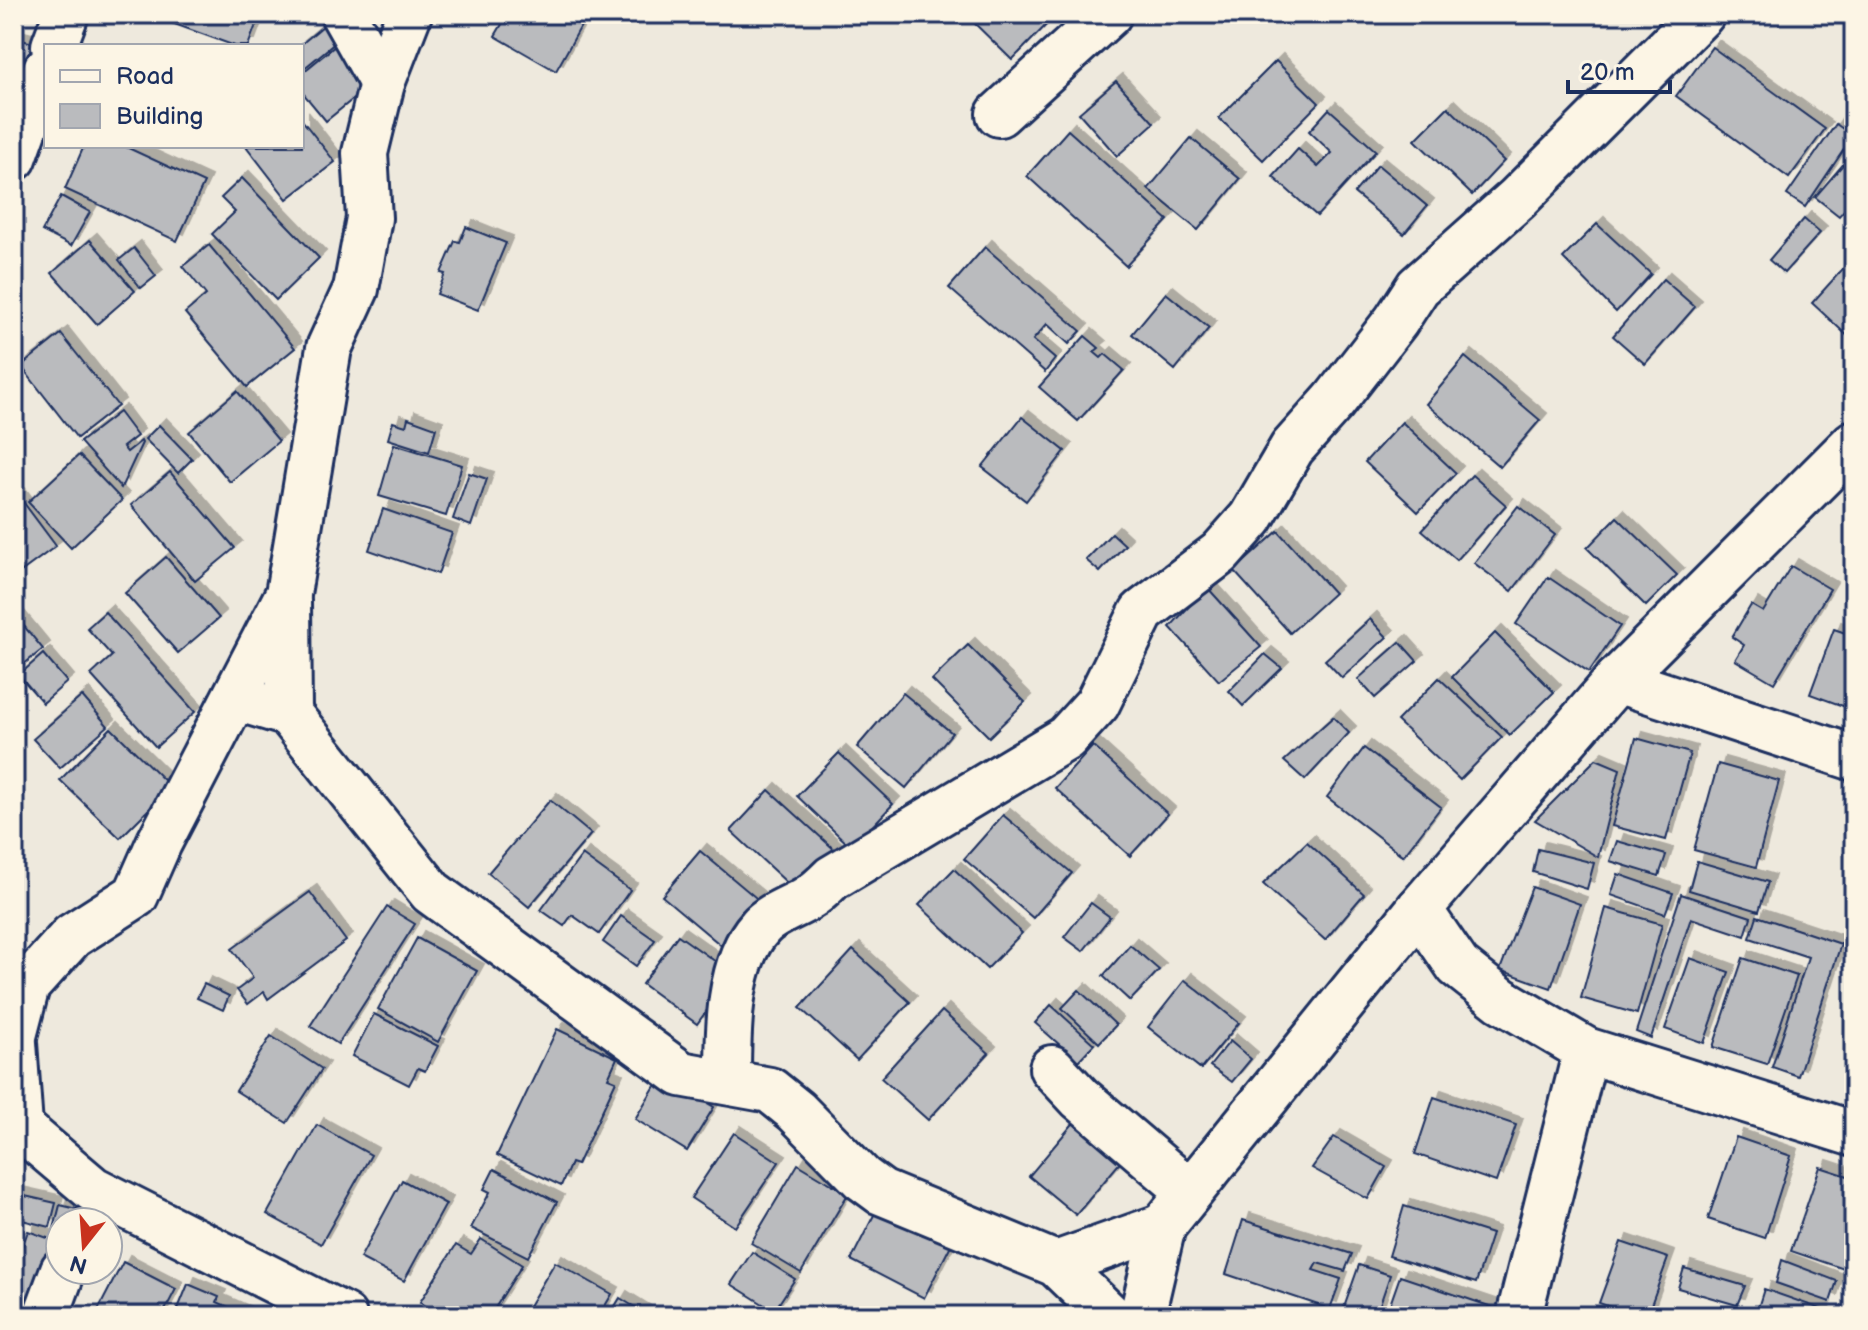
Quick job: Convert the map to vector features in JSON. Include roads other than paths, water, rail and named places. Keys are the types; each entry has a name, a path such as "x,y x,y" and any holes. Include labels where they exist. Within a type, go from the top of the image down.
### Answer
{"street":[{"path":"55,44 66,14"},
{"path":"343,14 382,83"},
{"path":"289,714 288,594 329,348 356,289 369,218 365,153 382,83 409,14"},
{"path":"999,114 1109,14"},
{"path":"728,1082 733,996 743,953 761,925 813,896 832,878 1066,738 1097,704 1142,612 1220,553 1251,518 1292,448 1334,401 1396,321 1418,287 1517,199 1702,14"},
{"path":"14,158 44,75"},
{"path":"1142,1316 1163,1226 1419,909 1617,680 1854,443"},
{"path":"14,1036 27,986 72,936 136,895 159,843 288,594"},
{"path":"1617,680 1854,758"},
{"path":"236,698 289,714 431,892 681,1074 770,1090 796,1111 862,1178 881,1192 1056,1264 1110,1316"},
{"path":"1419,909 1458,966 1501,1000 1586,1050 1854,1134"},
{"path":"14,1043 17,1124 87,1206"},
{"path":"1519,1316 1586,1050"},
{"path":"1052,1068 1080,1098 1190,1192"},
{"path":"124,1222 344,1316"},
{"path":"1056,1264 1163,1226"},
{"path":"46,1316 57,1286"}]}
